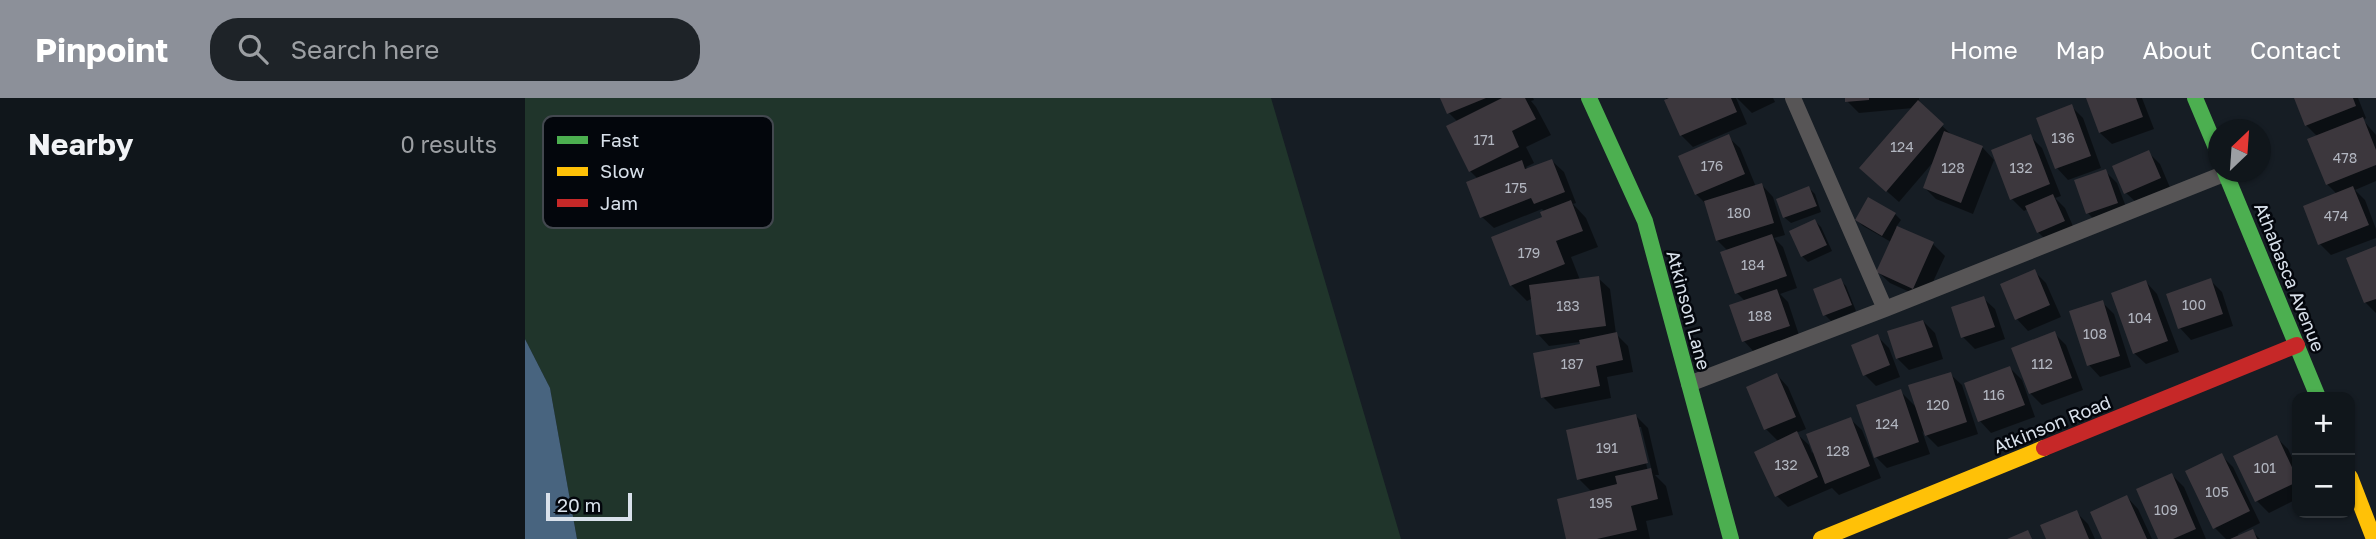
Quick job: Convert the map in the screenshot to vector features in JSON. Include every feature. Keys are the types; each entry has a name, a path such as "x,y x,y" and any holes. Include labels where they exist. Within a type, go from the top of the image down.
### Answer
{"street":[{"name":"Atkinson Lane","path":"1589,98 1645,221 1731,539"},
{"path":"2195,98 2208,130"},
{"name":"Athabasca Avenue","path":"2230,182 2316,392"},
{"name":"Atkinson Road","path":"1821,539 2297,345"},
{"path":"2355,493 2368,535"}],"lane":[{"path":"1793,98 1885,309"},
{"path":"1689,384 1885,309 2208,179"}],"green space":[{"path":"525,98 1271,98 1401,539 577,539 550,388 525,339"}],"water":[{"path":"525,339 550,388 577,539 525,539"}],"building":[{"path":"1440,98 1486,98 1447,114"},
{"path":"1502,98 1525,98 1536,119 1512,131 1519,147 1469,172 1446,126"},
{"path":"1731,98 1737,112 1680,136 1664,100"},
{"path":"1845,98 1869,98 1869,100 1845,102"},
{"path":"2086,98 2136,98 2143,117 2099,133"},
{"path":"2294,98 2353,98 2356,106 2305,126"},
{"path":"1918,100 1944,124 1886,192 1859,168"},
{"path":"2072,104 2091,156 2055,169 2036,118"},
{"path":"2363,117 2376,150 2376,165 2326,185 2307,139"},
{"path":"1944,131 1983,146 1961,203 1923,188"},
{"path":"1729,134 1745,174 1695,195 1678,156"},
{"path":"2031,134 2050,184 2010,200 1991,150"},
{"path":"2149,150 2161,178 2124,194 2112,166"},
{"path":"1552,159 1565,192 1534,204 1531,198 1480,218 1466,182 1522,160 1525,169"},
{"path":"2106,169 2118,203 2086,214 2074,180"},
{"path":"1762,183 1774,223 1716,241 1704,201"},
{"path":"1809,186 1817,206 1783,218 1776,199"},
{"path":"2353,186 2369,225 2318,245 2303,206"},
{"path":"2053,194 2065,221 2037,233 2025,206"},
{"path":"1868,197 1896,213 1882,236 1855,220"},
{"path":"1571,200 1583,231 1556,241 1565,264 1510,286 1491,237 1542,217 1540,212"},
{"path":"1815,219 1827,245 1801,257 1789,231"},
{"path":"1897,226 1934,242 1913,289 1876,272"},
{"path":"1772,234 1787,276 1735,294 1720,252"},
{"path":"2376,246 2376,299 2364,303 2346,258"},
{"path":"2035,269 2050,305 2015,320 2000,284"},
{"path":"1599,276 1606,326 1536,335 1529,285"},
{"path":"1841,278 1852,305 1823,316 1813,289"},
{"path":"2211,278 2223,314 2178,329 2166,294"},
{"path":"2146,280 2168,341 2133,354 2111,293"},
{"path":"1777,289 1790,326 1742,342 1729,305"},
{"path":"1984,296 1995,327 1961,338 1951,307"},
{"path":"2103,300 2120,356 2087,366 2069,311"},
{"path":"1923,320 1933,347 1896,359 1887,331"},
{"path":"2055,331 2072,378 2029,394 2011,348"},
{"path":"1617,332 1623,360 1596,366 1600,386 1541,398 1533,353 1580,344 1579,340"},
{"path":"1878,334 1890,365 1863,376 1851,345"},
{"path":"2010,366 2025,405 1978,422 1964,383"},
{"path":"1951,372 1967,422 1925,436 1908,385"},
{"path":"1777,373 1796,417 1764,430 1746,387"},
{"path":"1901,389 1919,442 1874,458 1856,405"},
{"path":"1636,414 1648,463 1577,480 1566,430"},
{"path":"1851,417 1870,466 1825,484 1806,434"},
{"path":"1797,431 1818,477 1775,497 1754,452"},
{"path":"2277,435 2292,467 2292,484 2255,502 2233,456"},
{"path":"2222,453 2250,511 2213,529 2185,471"},
{"path":"1651,468 1658,499 1631,506 1637,530 1597,539 1566,539 1557,499 1617,484 1615,476"},
{"path":"2172,473 2196,529 2173,539 2158,539 2136,489"},
{"path":"2127,495 2147,539 2102,539 2090,512"},
{"path":"2077,510 2089,539 2046,539 2040,525"},
{"path":"2253,529 2257,539 2230,539"},
{"path":"2028,530 2032,539 2007,539"}],"traffic: fast":[{"path":"1589,98 1645,221 1731,539"},
{"path":"2195,98 2208,129"},
{"path":"2229,182 2316,392"}],"traffic: slow":[{"path":"1821,539 2044,448"},
{"path":"2355,490 2374,539"}],"traffic: jam":[{"path":"2044,448 2297,345"}]}
